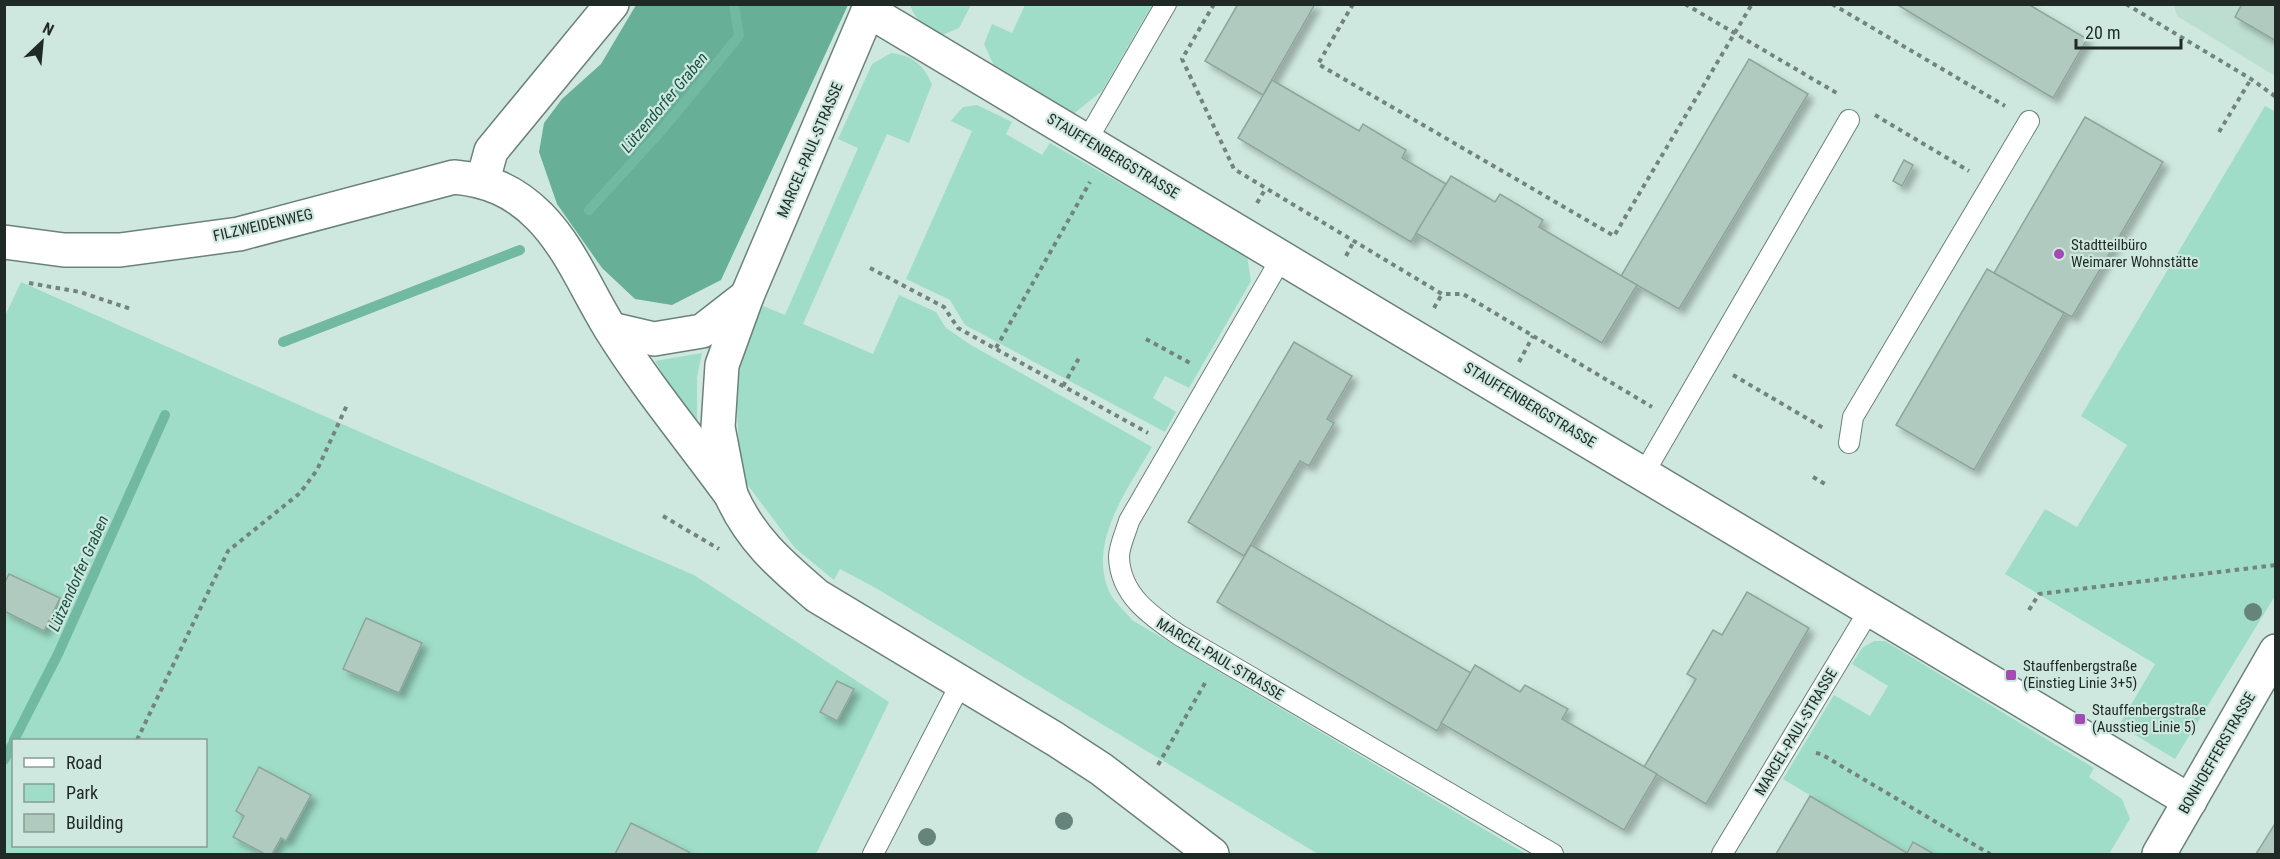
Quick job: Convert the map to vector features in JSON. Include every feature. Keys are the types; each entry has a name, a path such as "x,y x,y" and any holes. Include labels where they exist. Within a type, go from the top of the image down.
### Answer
{"street":[{"path":"483,180 491,151 612,4"},
{"name":"MARCEL-PAUL-STRASSE","path":"731,495 718,428 722,364 747,296 870,8"},
{"name":"STAUFFENBERGSTRASSE","path":"870,8 2190,801"},
{"name":"FILZWEIDENWEG","path":"4,242 64,250 120,250 239,234 454,177 483,180"},
{"name":"MARCEL-PAUL-STRASSE","path":"483,180 513,196 539,216 563,247 611,329 731,495 744,523 776,561 817,596 1101,769 1212,855"},
{"name":"MARCEL-PAUL-STRASSE","path":"611,329 654,339 702,331 747,296"},
{"name":"BONHOEFFERSTRASSE","path":"2159,855 2276,651"}],"lane":[{"path":"1097,146 1167,4"},
{"path":"1644,473 1849,120"},
{"path":"1849,443 1853,417 2030,121"},
{"name":"MARCEL-PAUL-STRASSE","path":"1282,257 1129,521 1119,556 1125,587 1149,615 1219,659 1553,855"},
{"name":"MARCEL-PAUL-STRASSE","path":"1722,855 1870,609"},
{"path":"873,855 961,683"}],"path":[{"path":"1214,4 1182,59 1234,168 1442,294 1463,294 1675,420"},
{"path":"1353,4 1318,64 1614,236 1752,4"},
{"path":"1685,4 1844,98"},
{"path":"1832,4 2010,109"},
{"path":"2126,4 2251,79 2276,97"},
{"path":"2219,132 2251,79"},
{"path":"1874,115 1991,185"},
{"path":"996,348 1097,146"},
{"path":"1260,197 1266,188"},
{"path":"1351,248 1354,241"},
{"path":"870,268 944,307 958,327 1172,446"},
{"path":"26,282 81,292 131,309"},
{"path":"1438,300 1442,294"},
{"path":"1522,356 1533,336"},
{"path":"1146,339 1212,375"},
{"path":"1063,386 1079,358"},
{"path":"1709,361 1849,443"},
{"path":"138,739 228,551 300,493 317,470 347,405"},
{"path":"1813,477 1825,484"},
{"path":"2029,610 2039,594 2276,565"},
{"path":"1158,765 1219,659"},
{"path":"1785,750 1821,754 1990,855"}],"shaded area":[{"path":"2174,5 2275,5 2275,76 2177,16"}],"green space":[{"path":"636,5 848,5 721,280 672,305 635,299 602,268 557,204 539,152 544,123 562,99 601,64"},
{"path":"910,5 971,5 959,28 940,36 918,19"},
{"path":"1025,5 1152,5 1102,91 1072,115 995,68 984,44 992,24 1012,33"},
{"path":"891,53 905,56 916,62 925,71 932,84 909,143 887,134 803,324 873,354 899,295 936,312 946,328 971,345 1152,447 1113,518 1106,537 1103,557 1104,576 1111,595 1132,620 1526,854 1318,854 874,587 840,569 834,580 795,548 747,484 739,447 736,392 742,355 763,306 785,315 858,148 838,139 872,64"},
{"path":"977,105 1012,122 1006,134 1042,155 1050,143 1247,256 1251,281 1189,388 1165,376 1153,398 1176,412 1165,432 965,325 950,300 906,279 972,131 951,121 963,107"},
{"path":"2265,106 2276,112 2275,596 2175,759 2119,725 2155,664 2005,574 2045,509 2077,527 2127,445 2081,416"},
{"path":"21,282 376,439 694,575 889,702 816,854 5,854 4,318"},
{"path":"702,353 697,377 697,429 655,361"},
{"path":"1874,641 1885,641 2094,768 2089,777 2122,799 2130,819 2109,854 1934,854 1913,842 1906,853 1783,779 1834,695 1870,716 1888,686 1852,664 1862,648"}],"building":[{"path":"1238,4 1315,4 1263,95 1205,61"},
{"path":"1896,4 2028,4 2087,39 2053,98"},
{"path":"2242,4 2276,4 2276,41 2235,17"},
{"path":"1749,59 1808,94 1679,309 1621,276"},
{"path":"1272,80 1359,131 1363,124 1406,150 1402,158 1446,184 1411,242 1238,138"},
{"path":"2085,117 2163,162 2072,317 1994,273"},
{"path":"1904,160 1913,165 1902,186 1893,181"},
{"path":"1451,176 1495,202 1500,194 1543,220 1539,227 1637,285 1602,343 1416,233"},
{"path":"1987,269 2064,313 1974,470 1896,425"},
{"path":"1294,342 1352,376 1327,419 1334,423 1309,466 1300,461 1244,556 1188,522"},
{"path":"1251,545 1471,673 1437,731 1217,602"},
{"path":"9,574 60,598 44,631 4,611 4,584"},
{"path":"1747,592 1809,628 1706,804 1644,767 1696,679 1687,674 1713,630 1722,635"},
{"path":"366,618 422,643 399,693 343,669"},
{"path":"1475,665 1520,692 1525,685 1568,709 1562,719 1657,774 1624,830 1441,723"},
{"path":"837,681 854,689 837,721 820,712"},
{"path":"259,767 311,795 286,841 281,838 272,854 265,854 233,837 244,816 236,811"},
{"path":"1810,796 1907,853 1913,842 1934,854 1776,854"},
{"path":"2276,822 2276,854 2256,854"},
{"path":"631,823 689,852 688,854 615,854"}],"waterway":[{"name":"Lützendorfer Graben","path":"589,210 662,130 739,36 734,4"},
{"name":"Lützendorfer Graben","path":"283,342 520,250"},
{"name":"Lützendorfer Graben","path":"15,739 58,654 165,415"},
{"name":"Lützendorfer Graben","path":"4,760 12,746"}],"place":[{"name":"Stadtteilbüro Weimarer Wohnstätte","path":"2059,254"},
{"name":"Stauffenbergstraße (Einstieg Linie 3+5)","path":"2011,675"},
{"name":"Stauffenbergstraße (Ausstieg Linie 5)","path":"2080,719"}]}
